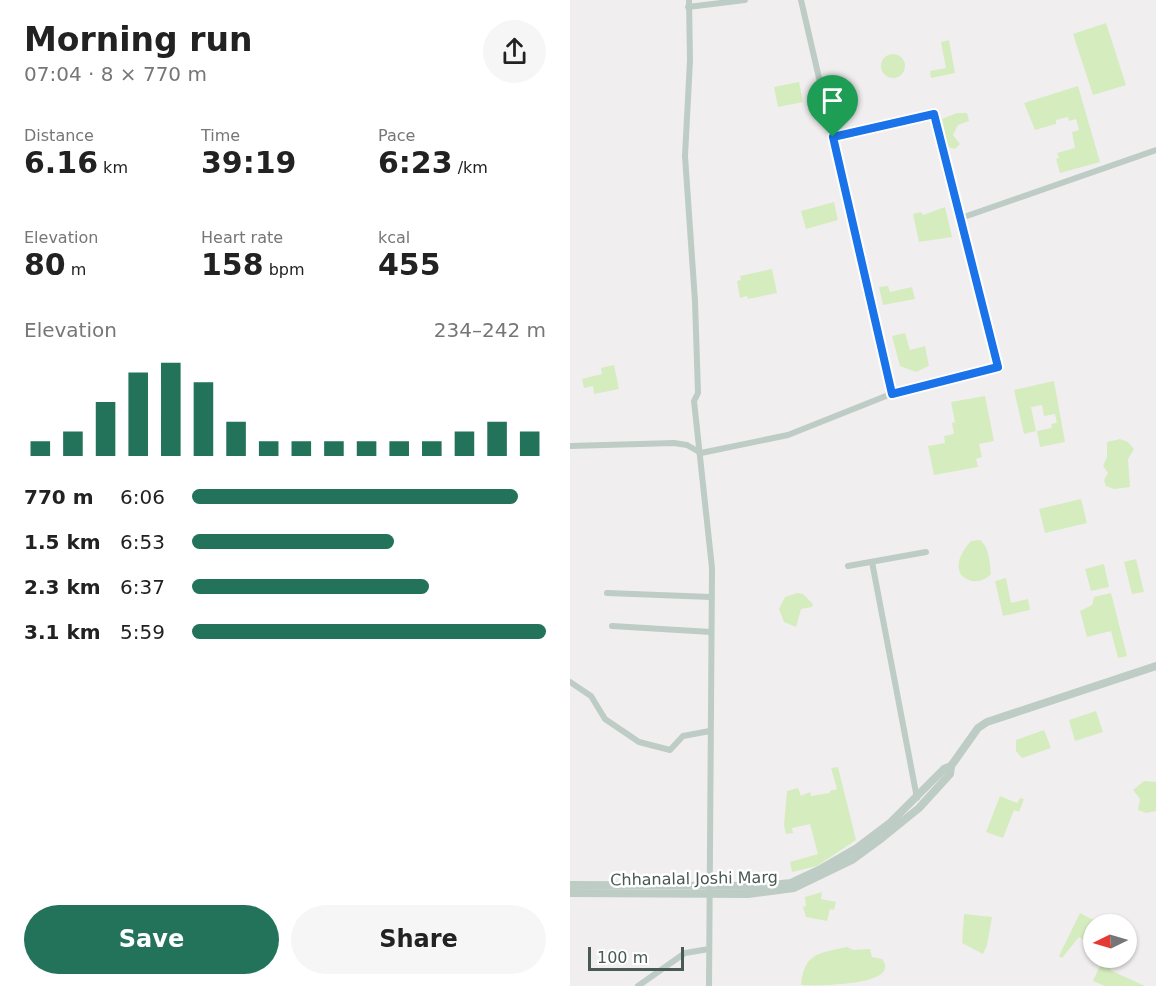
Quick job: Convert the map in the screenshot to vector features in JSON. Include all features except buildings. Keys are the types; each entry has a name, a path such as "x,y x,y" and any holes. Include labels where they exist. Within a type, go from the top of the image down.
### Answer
{"street":[{"path":"709,986 712,568 694,401 698,393 685,156 690,60 688,3 745,0"},
{"path":"801,0 892,394"},
{"path":"701,453 788,435 892,394 998,367 934,114 833,137"},
{"path":"962,218 1156,150"},
{"path":"570,446 674,443 694,447 701,453"},
{"path":"848,566 926,552"},
{"path":"872,562 918,798"},
{"path":"607,593 711,597"},
{"path":"612,626 711,632"},
{"name":"Chhanalal Joshi Marg","path":"570,885 759,893 815,880 852,860 920,808 946,779 951,766 978,728 992,720 1156,666"},
{"path":"570,682 591,696 605,719 639,742 670,750 683,736 710,730"},
{"name":"Chhanalal Joshi Marg","path":"792,886 857,848 890,824 944,769 951,766"},
{"name":"Chhanalal Joshi Marg","path":"570,893 710,890"},
{"path":"638,986 685,953 709,949"}],"green space":[{"path":"1106,23 1126,85 1093,95 1073,34"},
{"path":"949,40 955,73 931,78 930,71 946,68 941,42"},
{"path":"893,54 898,55 904,61 904,71 898,77 893,78 888,77 882,71 881,66 882,61 888,55"},
{"path":"799,82 803,102 778,107 774,87"},
{"path":"1078,86 1100,162 1060,173 1056,159 1059,158 1057,153 1075,148 1072,132 1079,130 1076,119 1069,121 1068,117 1056,120 1056,124 1035,130 1024,103"},
{"path":"957,113 967,113 969,121 958,125 953,135 960,144 955,149 948,147 942,119"},
{"path":"834,202 838,220 806,229 801,211"},
{"path":"945,207 952,237 919,242 913,214 921,212 923,215"},
{"path":"772,269 777,293 748,299 747,296 740,298 737,281 741,280 740,276"},
{"path":"888,286 890,292 912,287 915,299 883,305 879,287"},
{"path":"905,333 910,350 925,346 929,366 916,372 900,366 892,336"},
{"path":"614,365 619,389 594,394 593,386 584,388 582,379 602,374 601,368"},
{"path":"1054,381 1065,442 1040,447 1037,431 1052,428 1051,424 1057,423 1055,414 1044,416 1042,405 1031,407 1036,431 1024,434 1014,390"},
{"path":"985,396 994,441 979,444 982,457 976,459 978,467 934,475 928,446 945,443 944,436 954,434 952,423 955,422 951,402"},
{"path":"1120,439 1128,442 1134,449 1128,459 1130,487 1114,489 1106,486 1104,480 1108,473 1103,466 1107,457 1107,442"},
{"path":"1081,499 1087,523 1045,533 1039,509"},
{"path":"980,540 987,550 991,574 980,581 973,581 961,575 959,561 971,541"},
{"path":"1136,559 1144,592 1132,594 1124,562"},
{"path":"1104,564 1109,587 1091,591 1085,569"},
{"path":"1006,578 1011,603 1028,599 1030,610 1003,616 995,581"},
{"path":"797,593 803,594 813,604 812,607 801,609 796,627 784,622 779,609 785,597"},
{"path":"1111,593 1127,656 1118,658 1111,631 1087,637 1080,611 1092,605 1094,597"},
{"path":"1096,711 1103,732 1075,741 1069,720"},
{"path":"1044,730 1051,748 1022,758 1016,751 1016,740"},
{"path":"838,767 856,840 817,866 792,872 790,862 818,854 810,824 792,828 793,833 786,834 784,825 787,791 798,788 801,796 810,792 811,796 830,793 837,789 831,768"},
{"path":"1144,781 1156,782 1156,811 1146,813 1138,810 1140,799 1133,790"},
{"path":"1000,796 1017,803 1020,798 1024,799 1019,812 1014,810 1003,838 986,832"},
{"path":"822,892 821,899 836,902 834,910 830,909 827,921 806,917 803,907 806,906 805,897"},
{"path":"1080,913 1083,915 1083,940 1079,937 1062,958 1059,956"},
{"path":"964,914 992,917 983,954 962,943"},
{"path":"847,947 853,950 870,949 872,957 882,959 885,968 880,975 855,983 801,985 809,960 821,953"},
{"path":"1099,968 1111,968 1110,970 1145,986 1105,986 1093,981"}],"route":[{"path":"934,114 998,367 892,394 833,137 934,114"}]}
